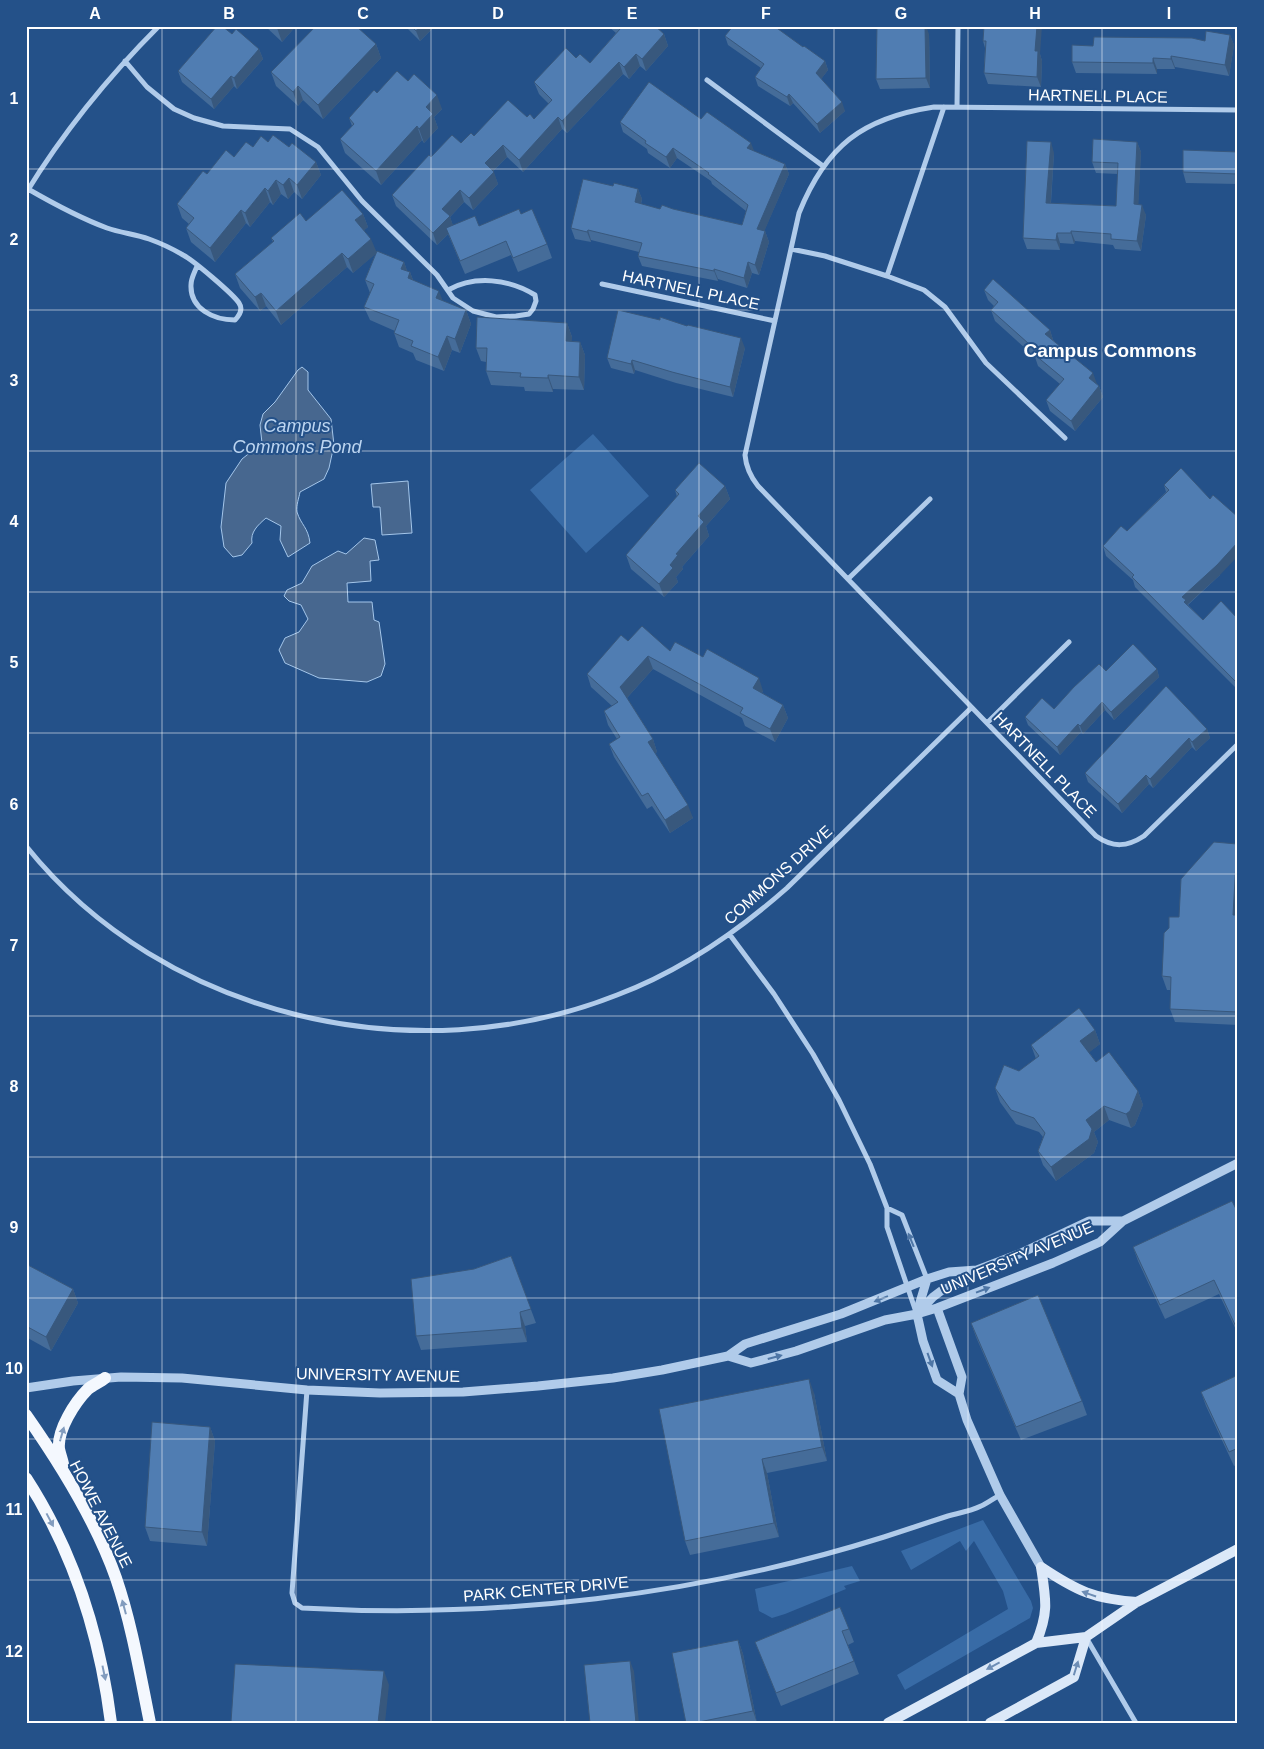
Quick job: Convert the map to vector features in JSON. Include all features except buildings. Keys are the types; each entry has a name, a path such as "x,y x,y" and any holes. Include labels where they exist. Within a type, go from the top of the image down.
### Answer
{"main road":[{"path":"68,1481 59,1448 69,1414 79,1399 90,1388 105,1378"},
{"name":"HOWE AVENUE","path":"26,1415 68,1481 101,1544 115,1576 137,1658 150,1723"},
{"path":"26,1478 54,1526 92,1621 106,1679 111,1723"},
{"path":"888,1723 1036,1643 1086,1637 1137,1602 1238,1548"},
{"path":"1041,1568 1064,1583 1087,1594 1111,1600 1137,1602"},
{"path":"1036,1643 1044,1624 1046,1601 1041,1568"},
{"path":"990,1723 1074,1677 1086,1637"}],"street":[{"path":"159,26 96,94 45,162 27,191 108,229 147,238 185,255 229,292 239,303 241,308 240,315 235,320 228,320 208,314 197,306 192,296 191,282 197,266"},
{"path":"957,107 958,26"},
{"path":"125,61 147,87 174,110 223,126 290,129 318,147 362,202 437,275 453,298 473,312 496,317 529,314 534,309 536,301 535,295 525,289 500,281 458,284 448,290"},
{"path":"707,80 823,166"},
{"path":"887,276 944,107"},
{"name":"HARTNELL PLACE","path":"1238,110 944,107 908,111 883,119 850,138 823,166 809,189 799,213 745,455 746,464 751,476 758,486 1096,836 1105,842 1115,846 1127,845 1144,836 1238,744"},
{"path":"791,249 825,256 924,290 945,307 986,363 1065,438"},
{"name":"HARTNELL PLACE","path":"602,284 775,322"},
{"path":"848,579 930,499"},
{"path":"987,723 1069,642"},
{"name":"COMMONS DRIVE","path":"26,846 62,886 120,934 155,957 220,990 255,1003 326,1022 363,1028 399,1031 454,1031 491,1027 564,1013 616,996 650,982 730,935 787,888 972,708"},
{"path":"730,935 774,994 813,1054 839,1100 870,1164 887,1208 887,1228 917,1314 923,1341 937,1380 959,1394"},
{"name":"UNIVERSITY AVENUE","path":"728,1356 751,1363 796,1351 885,1320 937,1308 1046,1266 1100,1242 1123,1221 1238,1163"},
{"path":"887,1208 902,1215 927,1279"},
{"name":"UNIVERSITY AVENUE","path":"917,1314 924,1305 941,1291 956,1284 977,1270 1019,1254 1088,1221 1123,1221"},
{"name":"UNIVERSITY AVENUE","path":"26,1388 105,1378 182,1378 307,1390 380,1393 454,1392 538,1386 655,1371 728,1356 746,1344 841,1314 927,1279 949,1272 977,1270"},
{"name":"UNIVERSITY AVENUE","path":"917,1314 927,1279"},
{"path":"937,1308 962,1377 959,1394 982,1455 1000,1494 1041,1568"},
{"name":"PARK CENTER DRIVE","path":"307,1390 292,1593 295,1603 302,1608 462,1609 548,1604 633,1594 715,1580 849,1548 980,1507 1000,1494"},
{"path":"1086,1637 1136,1723"}],"shaded area":[{"path":"593,434 649,496 586,553 530,490"},
{"path":"983,1520 1031,1601 1033,1608 1030,1618 905,1690 897,1675 1008,1609 1003,1591 974,1541 966,1551 960,1541 911,1570 901,1551"},
{"path":"852,1566 860,1581 844,1586 846,1589 772,1618 759,1611 755,1589"}],"water":[{"name":"Campus Commons Pond","path":"302,367 308,372 308,390 331,419 334,445 329,468 324,479 300,492 297,504 297,512 308,533 310,543 288,557 280,540 281,526 266,518 255,529 252,535 252,543 242,555 233,557 224,547 221,527 226,483 242,459 262,443 260,425 263,414 275,402"},
{"path":"408,481 412,533 382,535 380,507 373,507 371,484"},
{"path":"364,538 375,540 379,560 370,561 371,581 347,583 348,602 372,602 374,620 379,622 385,664 381,676 367,682 319,678 285,663 279,650 285,638 299,632 308,619 301,605 289,601 284,596 287,590 302,583 312,566 338,551 346,554"}],"district":[{"name":"Campus Commons","path":"1110,350"}]}
